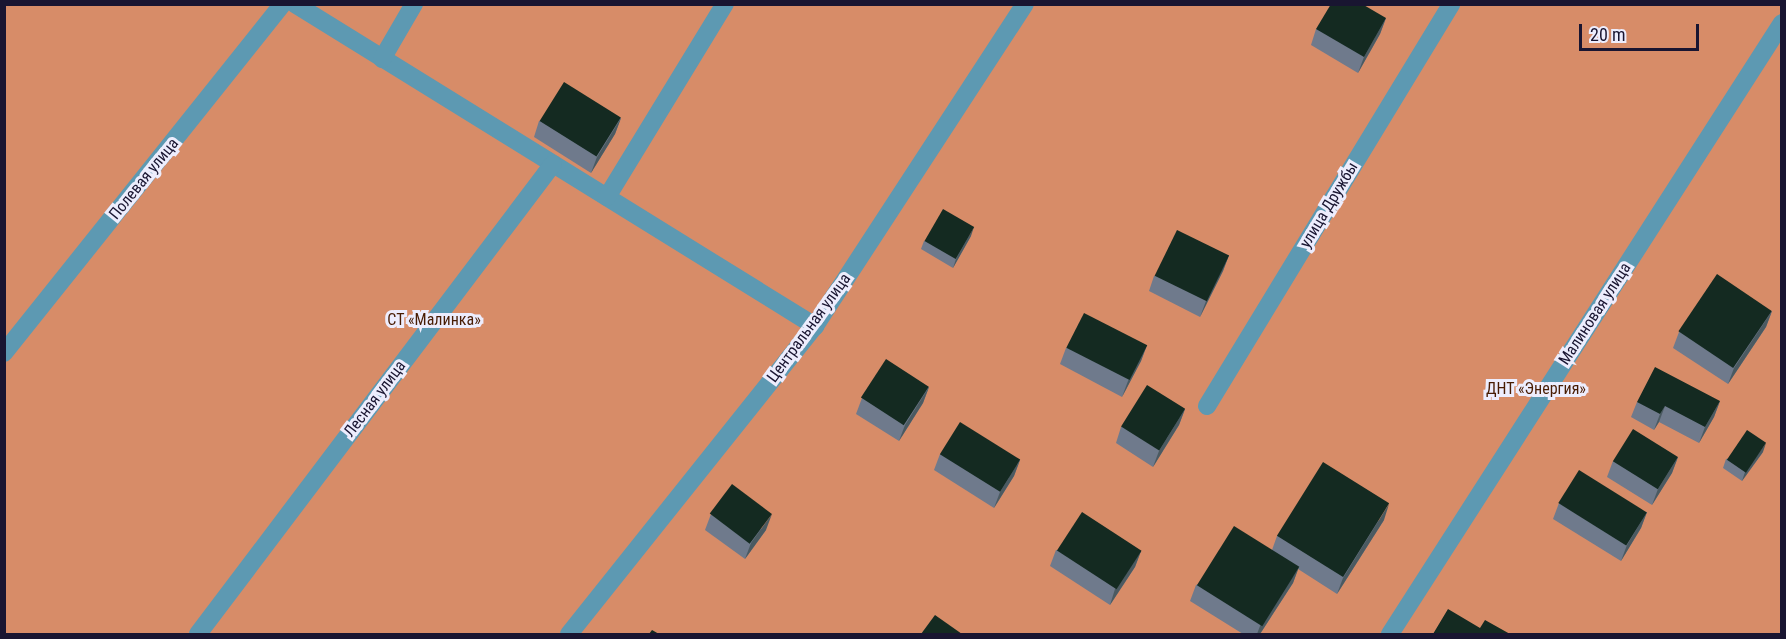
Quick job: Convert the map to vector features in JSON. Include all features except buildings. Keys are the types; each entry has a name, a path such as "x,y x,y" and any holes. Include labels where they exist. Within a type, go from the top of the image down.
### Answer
{"street":[{"name":"Полевая улица","path":"4,353 283,4"},
{"path":"295,4 815,326"},
{"path":"382,58 414,4"},
{"path":"607,197 725,4"},
{"name":"Центральная улица","path":"569,634 815,326 1025,4"},
{"name":"улица Дружбы","path":"1208,406 1451,4"},
{"name":"Малиновая улица","path":"1390,634 1782,23"},
{"name":"Лесная улица","path":"198,634 553,164"}],"green space":[{"name":"CТ «Малинка»","path":"4,5 1781,5 1781,634 4,634"}],"park label":[{"name":"ДНТ «Энергия»","path":"1536,389"}]}
